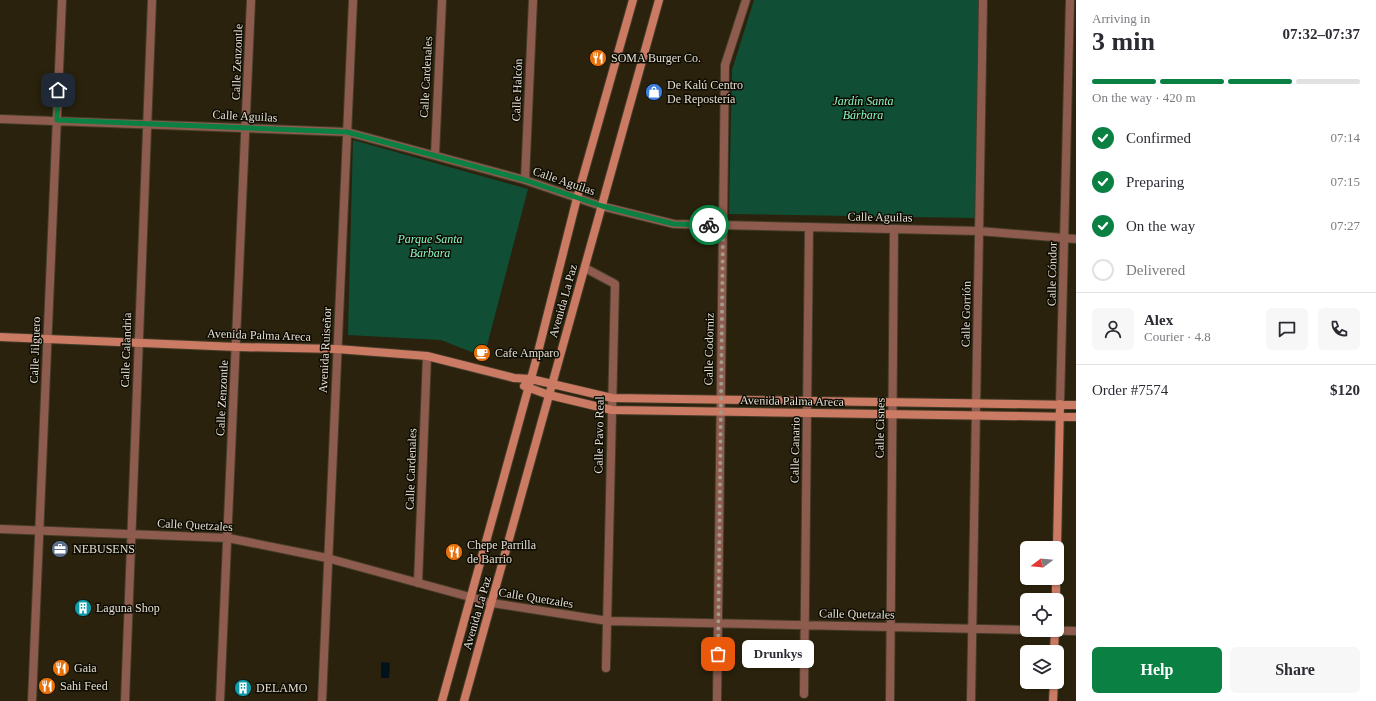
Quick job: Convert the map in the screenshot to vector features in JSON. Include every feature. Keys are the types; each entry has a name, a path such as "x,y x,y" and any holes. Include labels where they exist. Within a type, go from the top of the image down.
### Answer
{"street":[{"name":"Calle Jilguero","path":"32,701 62,0"},
{"name":"Calle Calandria","path":"124,701 152,0"},
{"name":"Calle Zenzontle","path":"220,701 237,347 251,0"},
{"name":"Avenida Ruiseñor","path":"322,701 327,558 353,0"},
{"name":"Calle Cardenales","path":"435,155 442,0"},
{"name":"Calle Halcón","path":"525,180 533,0"},
{"name":"Avenida La Paz","path":"442,701 531,379 577,198 633,0"},
{"name":"Avenida La Paz","path":"464,701 659,0"},
{"name":"Calle Codorniz","path":"717,701 725,65 746,0"},
{"name":"Calle Gorrión","path":"971,701 984,0"},
{"name":"Calle Cóndor","path":"1057,541 1070,0"},
{"name":"Calle Aguilas","path":"0,119 147,123 347,132 525,180 602,206 674,224 980,231 1076,239"},
{"name":"Calle Canario","path":"804,694 809,227"},
{"name":"Calle Cisnes","path":"890,701 894,229"},
{"name":"Calle Pavo Real","path":"585,268 615,284 606,668"},
{"name":"Avenida Palma Areca","path":"0,337 237,347 337,349 427,356 514,378 531,379 612,398 1076,404"},
{"name":"Calle Cardenales","path":"418,583 427,356"},
{"name":"Avenida Palma Areca","path":"514,378 528,388 549,395 612,410 1076,417"},
{"name":"Calle Quetzales","path":"0,529 228,538 327,558 492,603 608,621 1020,630"},
{"path":"1064,630 1076,631"},
{"path":"1053,701 1054,689"}],"green space":[{"name":"Jardín Santa Bárbara","path":"754,0 979,0 975,218 729,214 732,70"},
{"name":"Parque Santa Barbara","path":"353,140 528,189 484,357 441,340 348,335"}],"water":[{"path":"381,662 390,663 389,678 381,678"}],"way so far":[{"path":"709,225 723,225 718,654"}],"place":[{"name":"SOMA Burger Co.","path":"598,58"},
{"name":"De Kalú Centro De Repostería","path":"654,92"},
{"name":"Cafe Amparo","path":"482,353"},
{"name":"NEBUSENS","path":"60,549"},
{"name":"Chepe Parrilla de Barrio","path":"454,552"},
{"name":"Laguna Shop","path":"83,608"},
{"name":"Drunkys","path":"718,654"},
{"name":"Gaia","path":"61,668"},
{"name":"Sahi Feed","path":"47,686"},
{"name":"DELAMO","path":"243,688"}],"route":[{"path":"58,90 57,120 347,132 525,180 602,206 674,224 709,225"}]}
